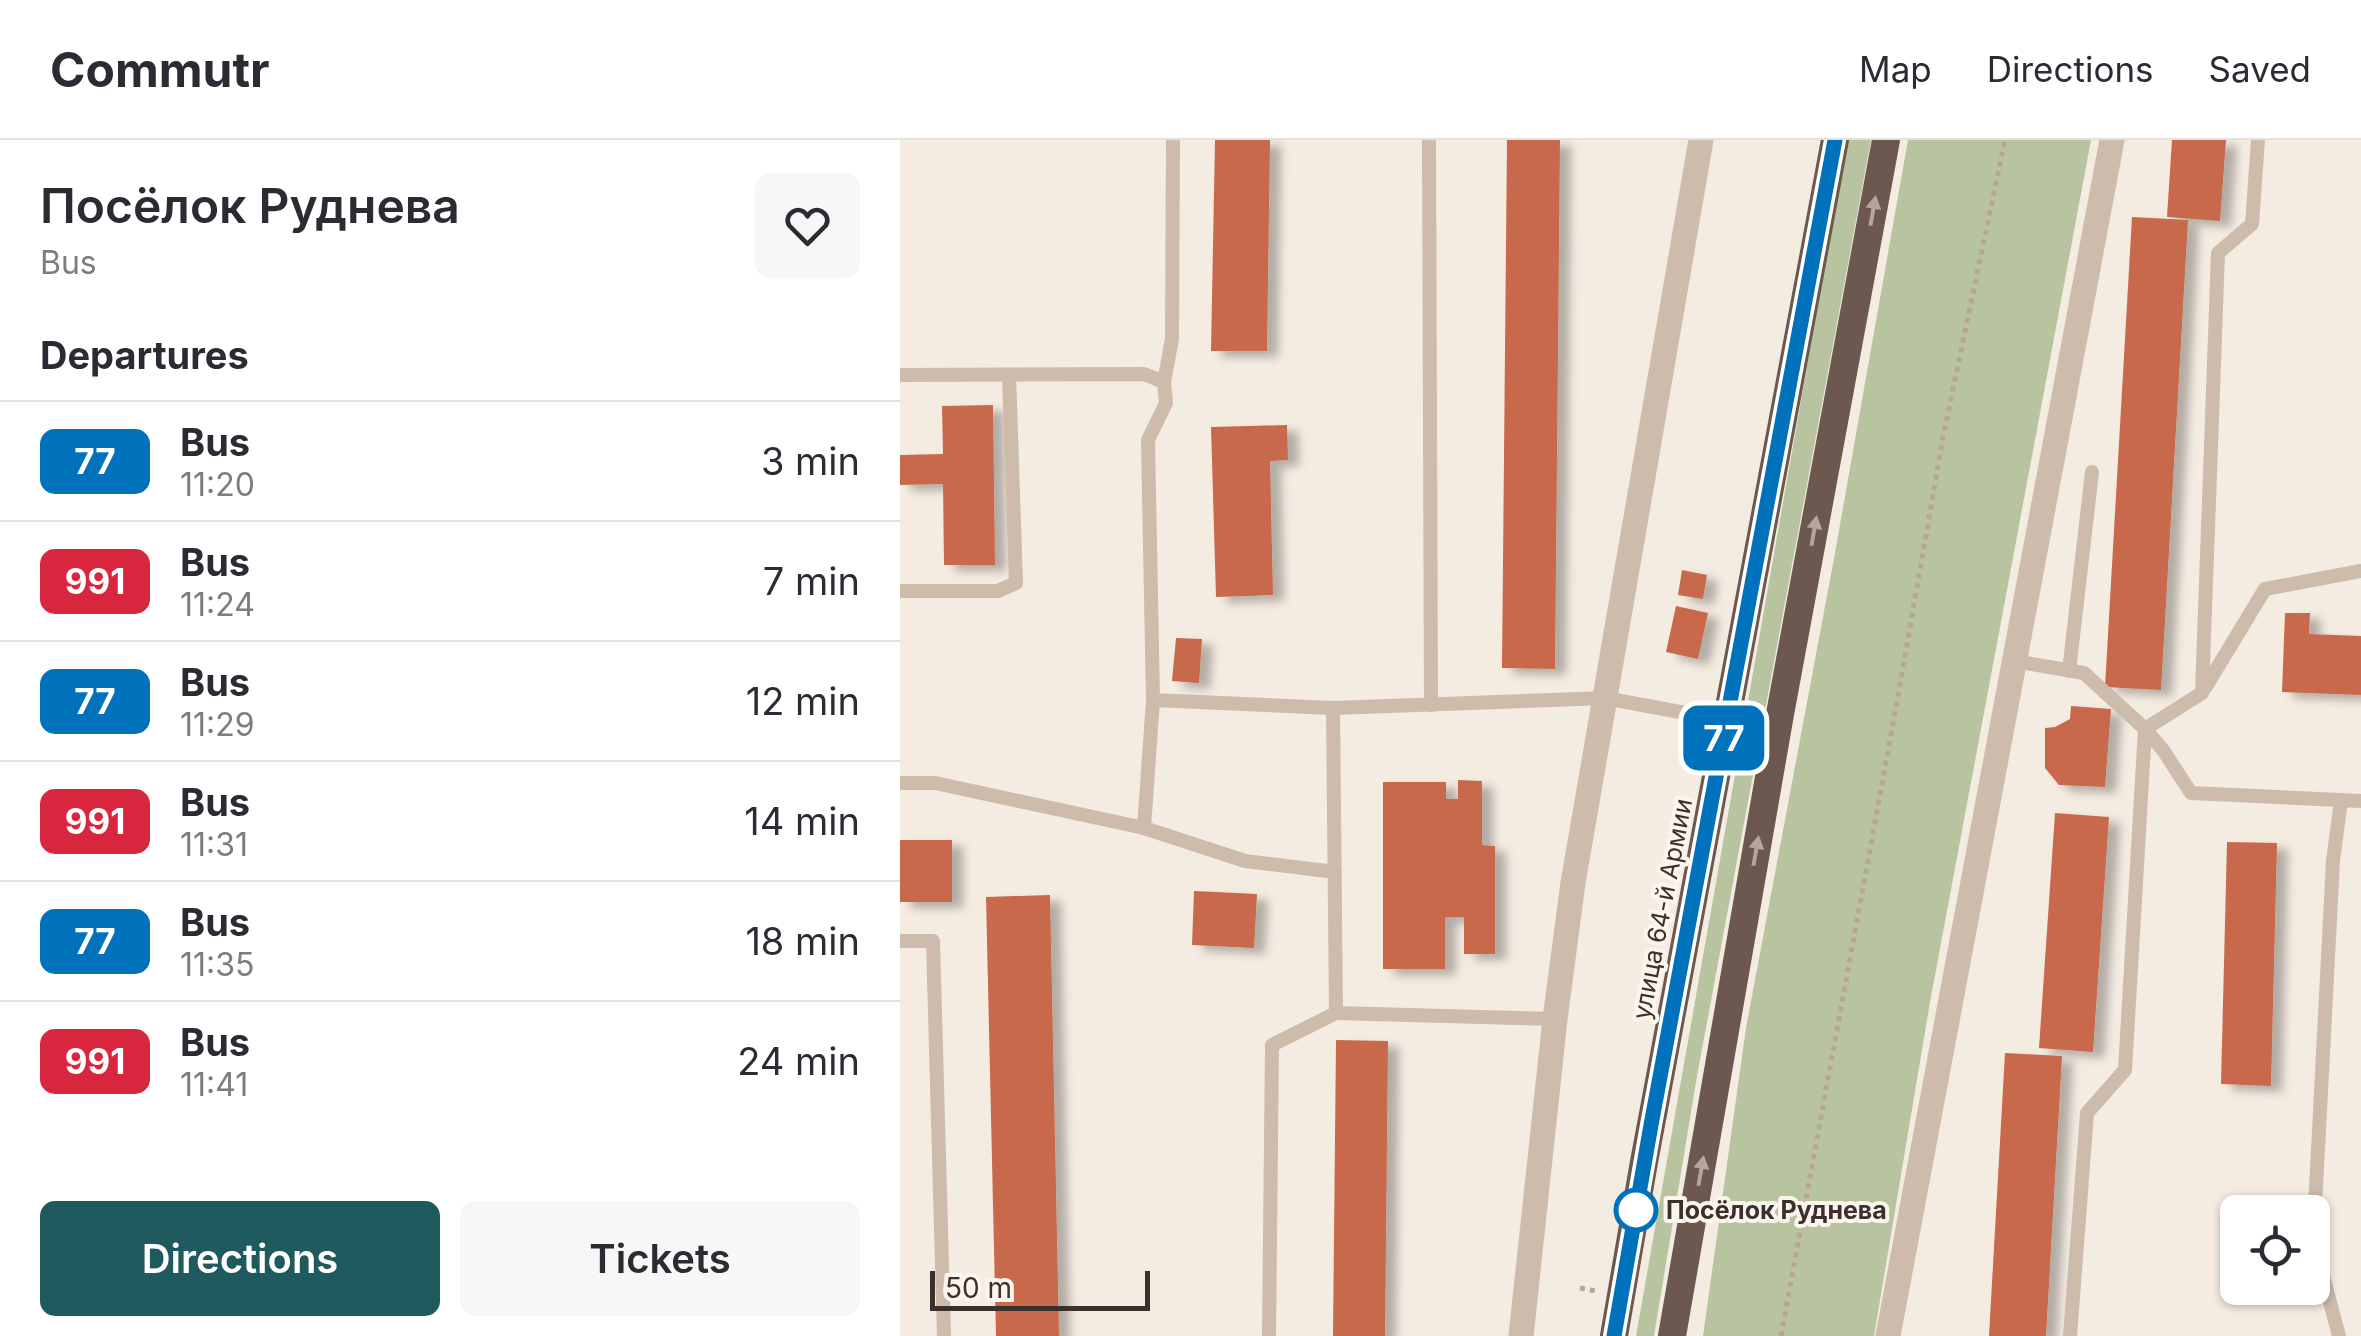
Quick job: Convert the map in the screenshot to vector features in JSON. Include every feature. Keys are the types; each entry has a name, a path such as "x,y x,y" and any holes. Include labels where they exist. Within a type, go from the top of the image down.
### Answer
{"highway":[{"name":"улица 64-й Армии","path":"1614,1336 1835,140"},
{"path":"1672,1336 1780,714 1886,140"}],"street":[{"path":"1521,1336 1573,884 1701,140"},
{"path":"1888,1336 2112,140"}],"lane":[{"path":"1144,828 1153,700 1148,440 1166,403 1164,382 1172,338 1173,140"},
{"path":"1429,140 1431,705"},
{"path":"2202,693 2218,253 2252,224 2258,140"},
{"path":"900,376 1144,374 1164,382"},
{"path":"900,591 998,591 1016,583 1009,375"},
{"path":"2069,671 2092,472"},
{"path":"2145,729 2202,693 2264,588 2361,571"},
{"path":"2014,661 2084,673 2145,729 2190,792 2361,801"},
{"path":"1153,700 1333,708 1605,698 1728,721"},
{"path":"1333,708 1336,1013"},
{"path":"2070,1336 2087,1112 2125,1070 2145,729"},
{"path":"900,783 935,783 1144,828 1245,861 1335,872"},
{"path":"2339,1336 2314,1226 2333,861 2341,800"},
{"path":"900,942 933,941 944,1336"},
{"path":"1269,1336 1272,1045 1336,1013 1555,1019"}],"path":[{"path":"1782,1336 1943,437 2005,140"}],"green space":[{"path":"1847,140 1871,140 1697,1076 1654,1336 1636,1336"},
{"path":"1908,140 2091,140 1930,1002 1874,1336 1703,1336 1746,1028"}],"building":[{"path":"1215,140 1270,140 1267,351 1211,351"},
{"path":"1507,140 1560,140 1555,669 1502,668"},
{"path":"2172,140 2226,140 2220,221 2167,217"},
{"path":"2132,217 2188,220 2161,690 2105,687"},
{"path":"993,405 995,565 944,565 943,484 900,485 900,455 943,454 942,406"},
{"path":"1287,425 1288,460 1270,461 1273,595 1216,597 1211,427"},
{"path":"1682,570 1707,575 1703,599 1678,595"},
{"path":"1676,606 1708,613 1698,659 1666,652"},
{"path":"2285,613 2310,613 2309,634 2361,636 2361,695 2282,692"},
{"path":"1176,638 1202,639 1199,683 1172,681"},
{"path":"2071,706 2111,709 2105,787 2059,785 2045,768 2045,728 2070,719"},
{"path":"1458,780 1482,781 1482,845 1495,846 1495,954 1464,954 1464,917 1445,917 1445,969 1383,969 1383,782 1446,782 1446,799 1458,799"},
{"path":"2055,813 2109,817 2093,1052 2039,1048"},
{"path":"900,840 952,840 952,902 900,902"},
{"path":"2227,842 2277,843 2271,1086 2221,1084"},
{"path":"1194,891 1257,894 1254,948 1192,945"},
{"path":"1050,895 1059,1336 996,1336 986,897"},
{"path":"1336,1040 1388,1041 1385,1336 1333,1336"},
{"path":"2005,1053 2062,1056 2046,1336 1989,1336"}],"bus line":[{"name":"77","path":"1614,1336 1835,140"}],"place":[{"name":"Посёлок Руднева","path":"1636,1210"}]}
